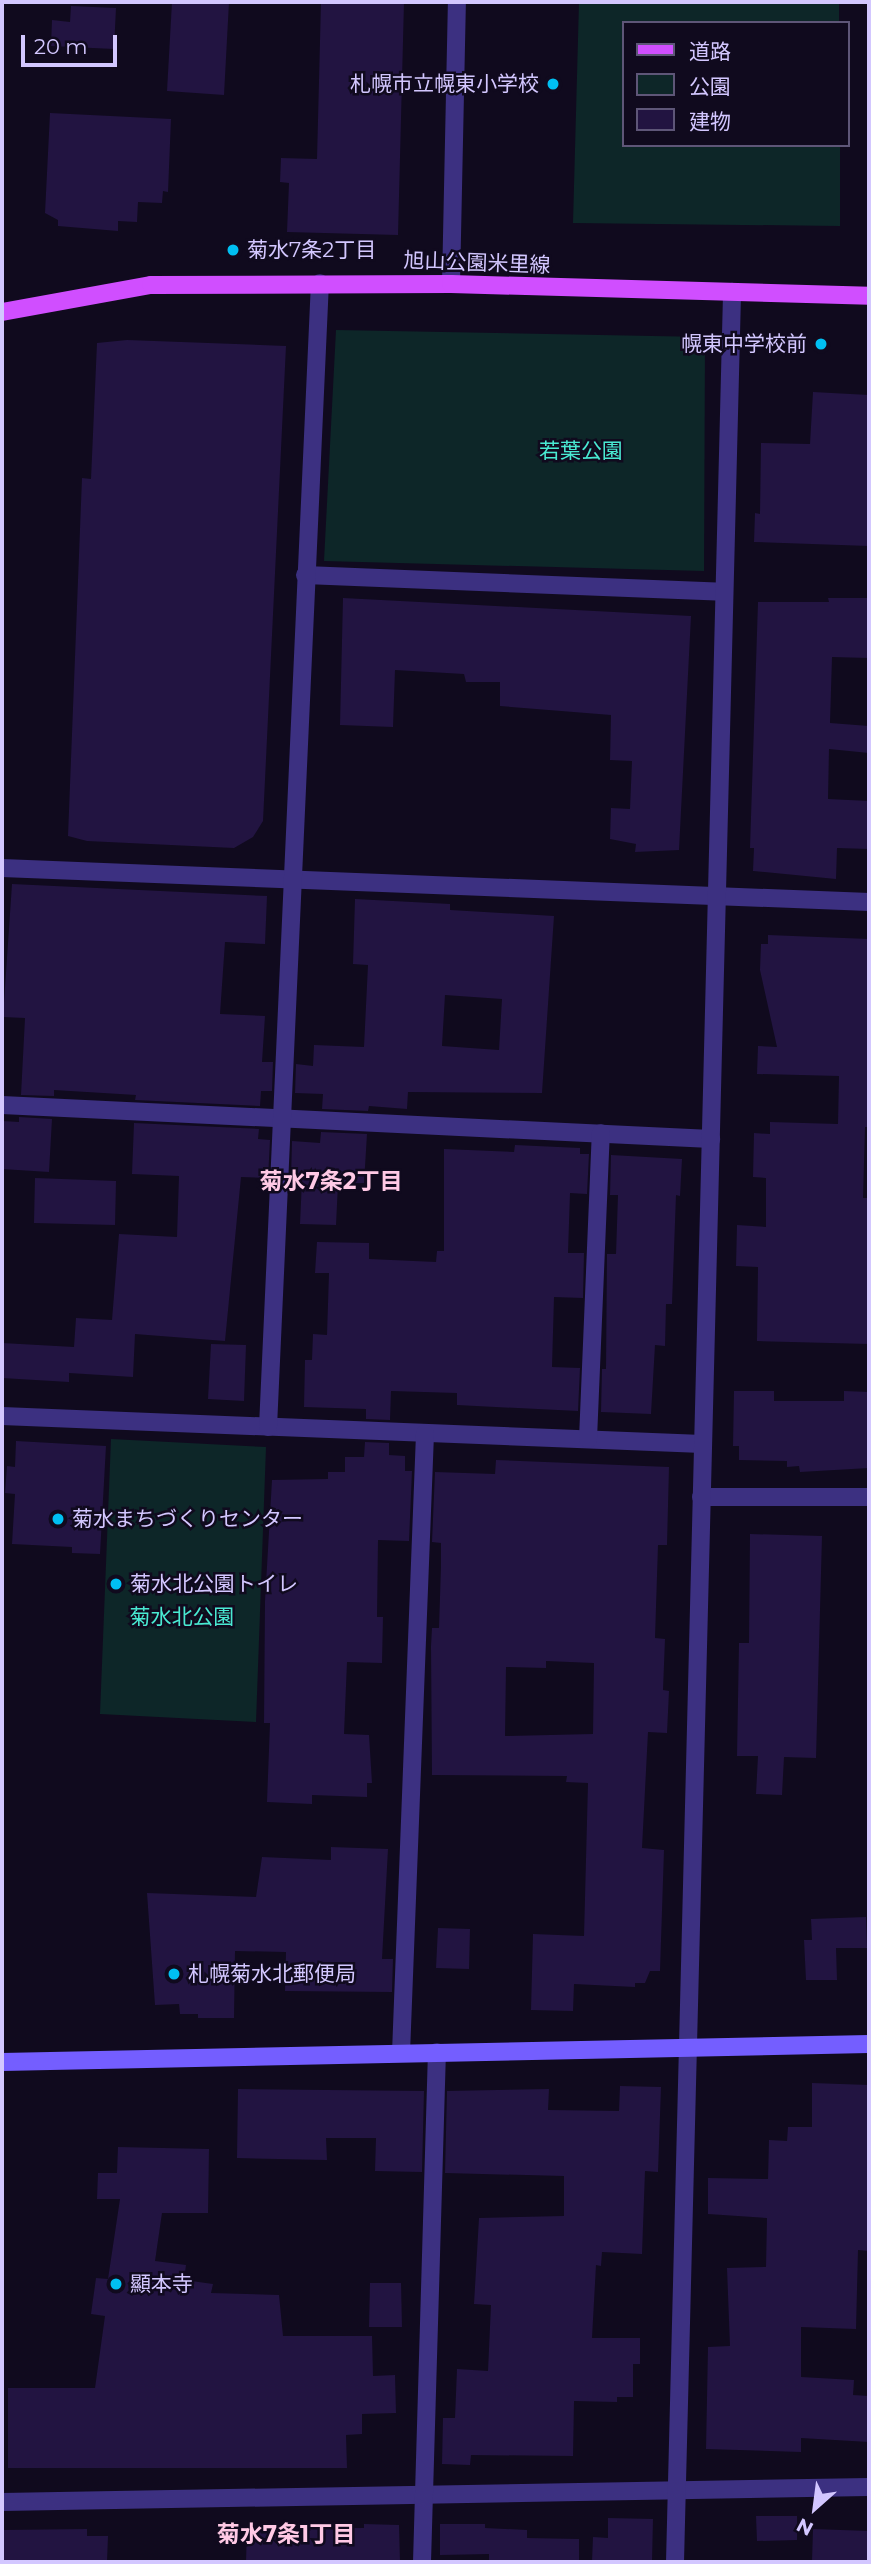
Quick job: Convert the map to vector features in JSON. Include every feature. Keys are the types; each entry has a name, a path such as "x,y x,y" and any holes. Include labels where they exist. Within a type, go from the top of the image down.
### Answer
{"main road":[{"name":"旭山公園米里線","path":"2,312 150,285 451,284 869,296"}],"street":[{"path":"451,284 457,2"},
{"path":"268,1427 290,882 320,283"},
{"path":"675,2562 685,2048 732,292"},
{"path":"305,575 723,592"},
{"path":"2,868 290,882 869,902"},
{"path":"2,1105 711,1139"},
{"path":"588,1440 601,1133"},
{"path":"2,1416 702,1444"},
{"path":"401,2053 425,1433"},
{"path":"701,1497 869,1497"},
{"path":"2,2062 869,2044"},
{"path":"422,2562 437,2052"},
{"path":"2,2502 424,2492 676,2492 869,2487"}],"green space":[{"path":"579,2 839,2 839,21 622,21 622,147 840,147 840,226 573,223"},
{"name":"若葉公園","path":"336,330 705,337 704,571 324,561"},
{"name":"菊水北公園","path":"111,1439 266,1447 256,1722 100,1714"}],"building":[{"path":"172,2 229,2 224,95 167,91"},
{"path":"321,2 404,2 398,235 287,232 289,183 280,182 281,158 317,159"},
{"path":"71,6 116,8 114,49 51,46 52,20 70,22"},
{"path":"50,113 171,119 168,192 163,191 162,203 138,202 137,222 118,221 118,231 58,226 58,220 45,213"},
{"path":"127,340 286,346 263,821 253,837 234,848 87,841 68,836 82,478 91,479 97,343"},
{"path":"813,392 869,395 869,546 754,542 755,513 760,514 761,443 810,444"},
{"path":"343,598 691,616 679,850 635,852 636,844 610,839 611,808 630,809 632,761 610,760 611,715 500,706 500,682 466,682 464,674 395,670 393,727 340,725"},
{"path":"828,598 869,598 869,658 832,657 830,723 869,726 869,753 829,749 828,799 869,801 869,849 837,848 836,879 753,871 754,848 750,848 758,602 829,602"},
{"path":"12,884 267,896 265,944 225,942 220,1014 265,1016 262,1062 273,1062 272,1091 261,1091 260,1106 135,1100 136,1095 54,1090 54,1096 21,1095 25,1018 3,1017"},
{"path":"355,899 450,904 450,910 554,916 542,1093 408,1092 407,1109 369,1106 368,1111 322,1109 323,1094 295,1093 296,1064 313,1066 314,1045 364,1047 368,965 353,964","holes":["445,995 502,999 499,1050 442,1046"]},
{"path":"768,935 869,939 869,1127 865,1127 863,1198 869,1198 869,1344 757,1341 758,1267 736,1266 737,1225 766,1227 766,1178 753,1177 754,1133 770,1134 770,1122 838,1124 839,1076 757,1074 758,1046 777,1047 760,970 761,944 768,944"},
{"path":"19,1117 52,1119 49,1172 2,1169 2,1121 19,1122"},
{"path":"134,1123 259,1129 258,1139 270,1140 268,1178 241,1177 225,1341 135,1334 133,1377 69,1373 69,1382 2,1378 2,1343 74,1347 76,1318 112,1320 119,1234 177,1237 179,1176 132,1174"},
{"path":"321,1132 367,1134 364,1183 338,1184 336,1225 300,1224 302,1180 291,1179 292,1141 320,1143"},
{"path":"515,1145 580,1148 580,1154 589,1154 587,1194 570,1193 568,1253 584,1253 583,1298 554,1297 552,1367 580,1368 578,1411 457,1405 457,1393 391,1391 390,1420 366,1419 366,1409 304,1407 305,1360 312,1360 313,1334 327,1335 329,1273 315,1273 317,1242 369,1243 369,1259 436,1262 437,1251 444,1251 444,1149 514,1152"},
{"path":"611,1155 682,1159 680,1196 676,1195 672,1304 666,1304 665,1346 655,1345 651,1414 601,1412 602,1369 606,1369 607,1254 616,1254 618,1195 610,1195"},
{"path":"35,1178 116,1181 115,1225 34,1223"},
{"path":"211,1344 246,1345 244,1401 208,1399"},
{"path":"734,1391 774,1391 774,1401 844,1401 844,1391 869,1392 869,1468 800,1472 799,1466 787,1467 787,1461 739,1460 739,1446 733,1446"},
{"name":"菊水まちづくりセンター","path":"16,1441 106,1446 100,1554 72,1553 72,1547 12,1544 15,1494 5,1493 7,1466 15,1467"},
{"path":"365,1442 389,1443 389,1455 405,1456 405,1471 412,1471 409,1541 378,1540 377,1617 383,1617 382,1663 347,1662 344,1734 369,1735 372,1783 367,1783 367,1797 312,1795 312,1804 267,1802 270,1723 264,1723 265,1601 272,1480 328,1479 328,1472 345,1472 345,1457 364,1457"},
{"path":"496,1460 669,1467 667,1545 658,1545 655,1638 665,1639 663,1690 669,1691 667,1733 648,1732 642,1848 664,1850 660,1971 650,1971 645,1983 635,1983 635,1987 574,1984 573,2011 531,2010 533,1934 584,1936 588,1783 566,1782 567,1776 432,1775 431,1646 432,1628 439,1628 441,1566 441,1543 432,1542 435,1472 495,1474","holes":["546,1661 594,1663 593,1734 505,1736 506,1667 546,1668"]},
{"path":"750,1534 822,1536 816,1758 784,1757 782,1795 756,1794 758,1756 737,1756 739,1643 749,1643"},
{"path":"331,1847 388,1849 382,1959 393,1959 392,1992 285,1991 286,1952 235,1951 234,2018 198,2018 198,2014 180,2014 179,2004 155,2005 147,1893 256,1897 262,1857 331,1860"},
{"path":"866,1917 867,1948 836,1948 837,1980 806,1980 804,1940 812,1940 811,1919"},
{"path":"438,1928 470,1929 469,1969 436,1968"},
{"path":"812,2083 869,2085 869,2251 858,2250 856,2329 801,2327 801,2377 854,2380 853,2395 869,2396 869,2442 801,2438 801,2452 706,2449 708,2347 730,2346 727,2268 766,2267 767,2218 708,2214 708,2178 768,2179 769,2140 787,2141 788,2127 812,2127"},
{"path":"620,2086 661,2087 658,2172 645,2171 642,2254 602,2252 601,2266 596,2265 592,2338 640,2338 640,2364 633,2364 633,2397 617,2397 617,2402 574,2401 573,2456 471,2455 470,2465 442,2464 443,2418 455,2418 457,2369 488,2371 491,2305 474,2304 479,2218 564,2216 564,2176 445,2173 447,2091 549,2089 548,2110 619,2111"},
{"path":"238,2089 424,2091 422,2172 375,2171 376,2138 326,2138 327,2160 237,2158"},
{"path":"118,2147 209,2149 208,2213 162,2213 155,2261 186,2265 184,2280 213,2284 211,2293 279,2295 283,2336 372,2336 373,2376 395,2375 396,2413 362,2414 362,2434 346,2435 347,2468 8,2468 8,2388 95,2388 105,2316 91,2314 96,2278 108,2279 120,2199 97,2199 98,2173 117,2173"},
{"path":"370,2283 401,2283 402,2327 369,2327"},
{"path":"756,2516 797,2516 797,2540 757,2541"},
{"path":"608,2518 653,2519 652,2562 592,2562 593,2537 608,2538"},
{"path":"364,2524 399,2525 400,2562 246,2562 247,2529 364,2528"},
{"path":"440,2524 485,2524 485,2528 527,2530 527,2538 579,2539 579,2562 489,2562 489,2554 440,2555"},
{"path":"87,2529 87,2536 108,2536 107,2562 2,2562 2,2530"},
{"path":"813,2529 869,2531 869,2562 812,2562"}],"place":[{"name":"札幌市立幌東小学校","path":"553,84"},
{"name":"菊水7条2丁目","path":"233,250"},
{"name":"幌東中学校前","path":"821,344"},
{"name":"菊水まちづくりセンター","path":"58,1519"},
{"name":"菊水北公園トイレ","path":"116,1584"},
{"name":"札幌菊水北郵便局","path":"174,1974"},
{"name":"顯本寺","path":"116,2284"}],"district":[{"name":"菊水7条2丁目","path":"331,1181"},
{"name":"菊水7条1丁目","path":"286,2534"}]}
